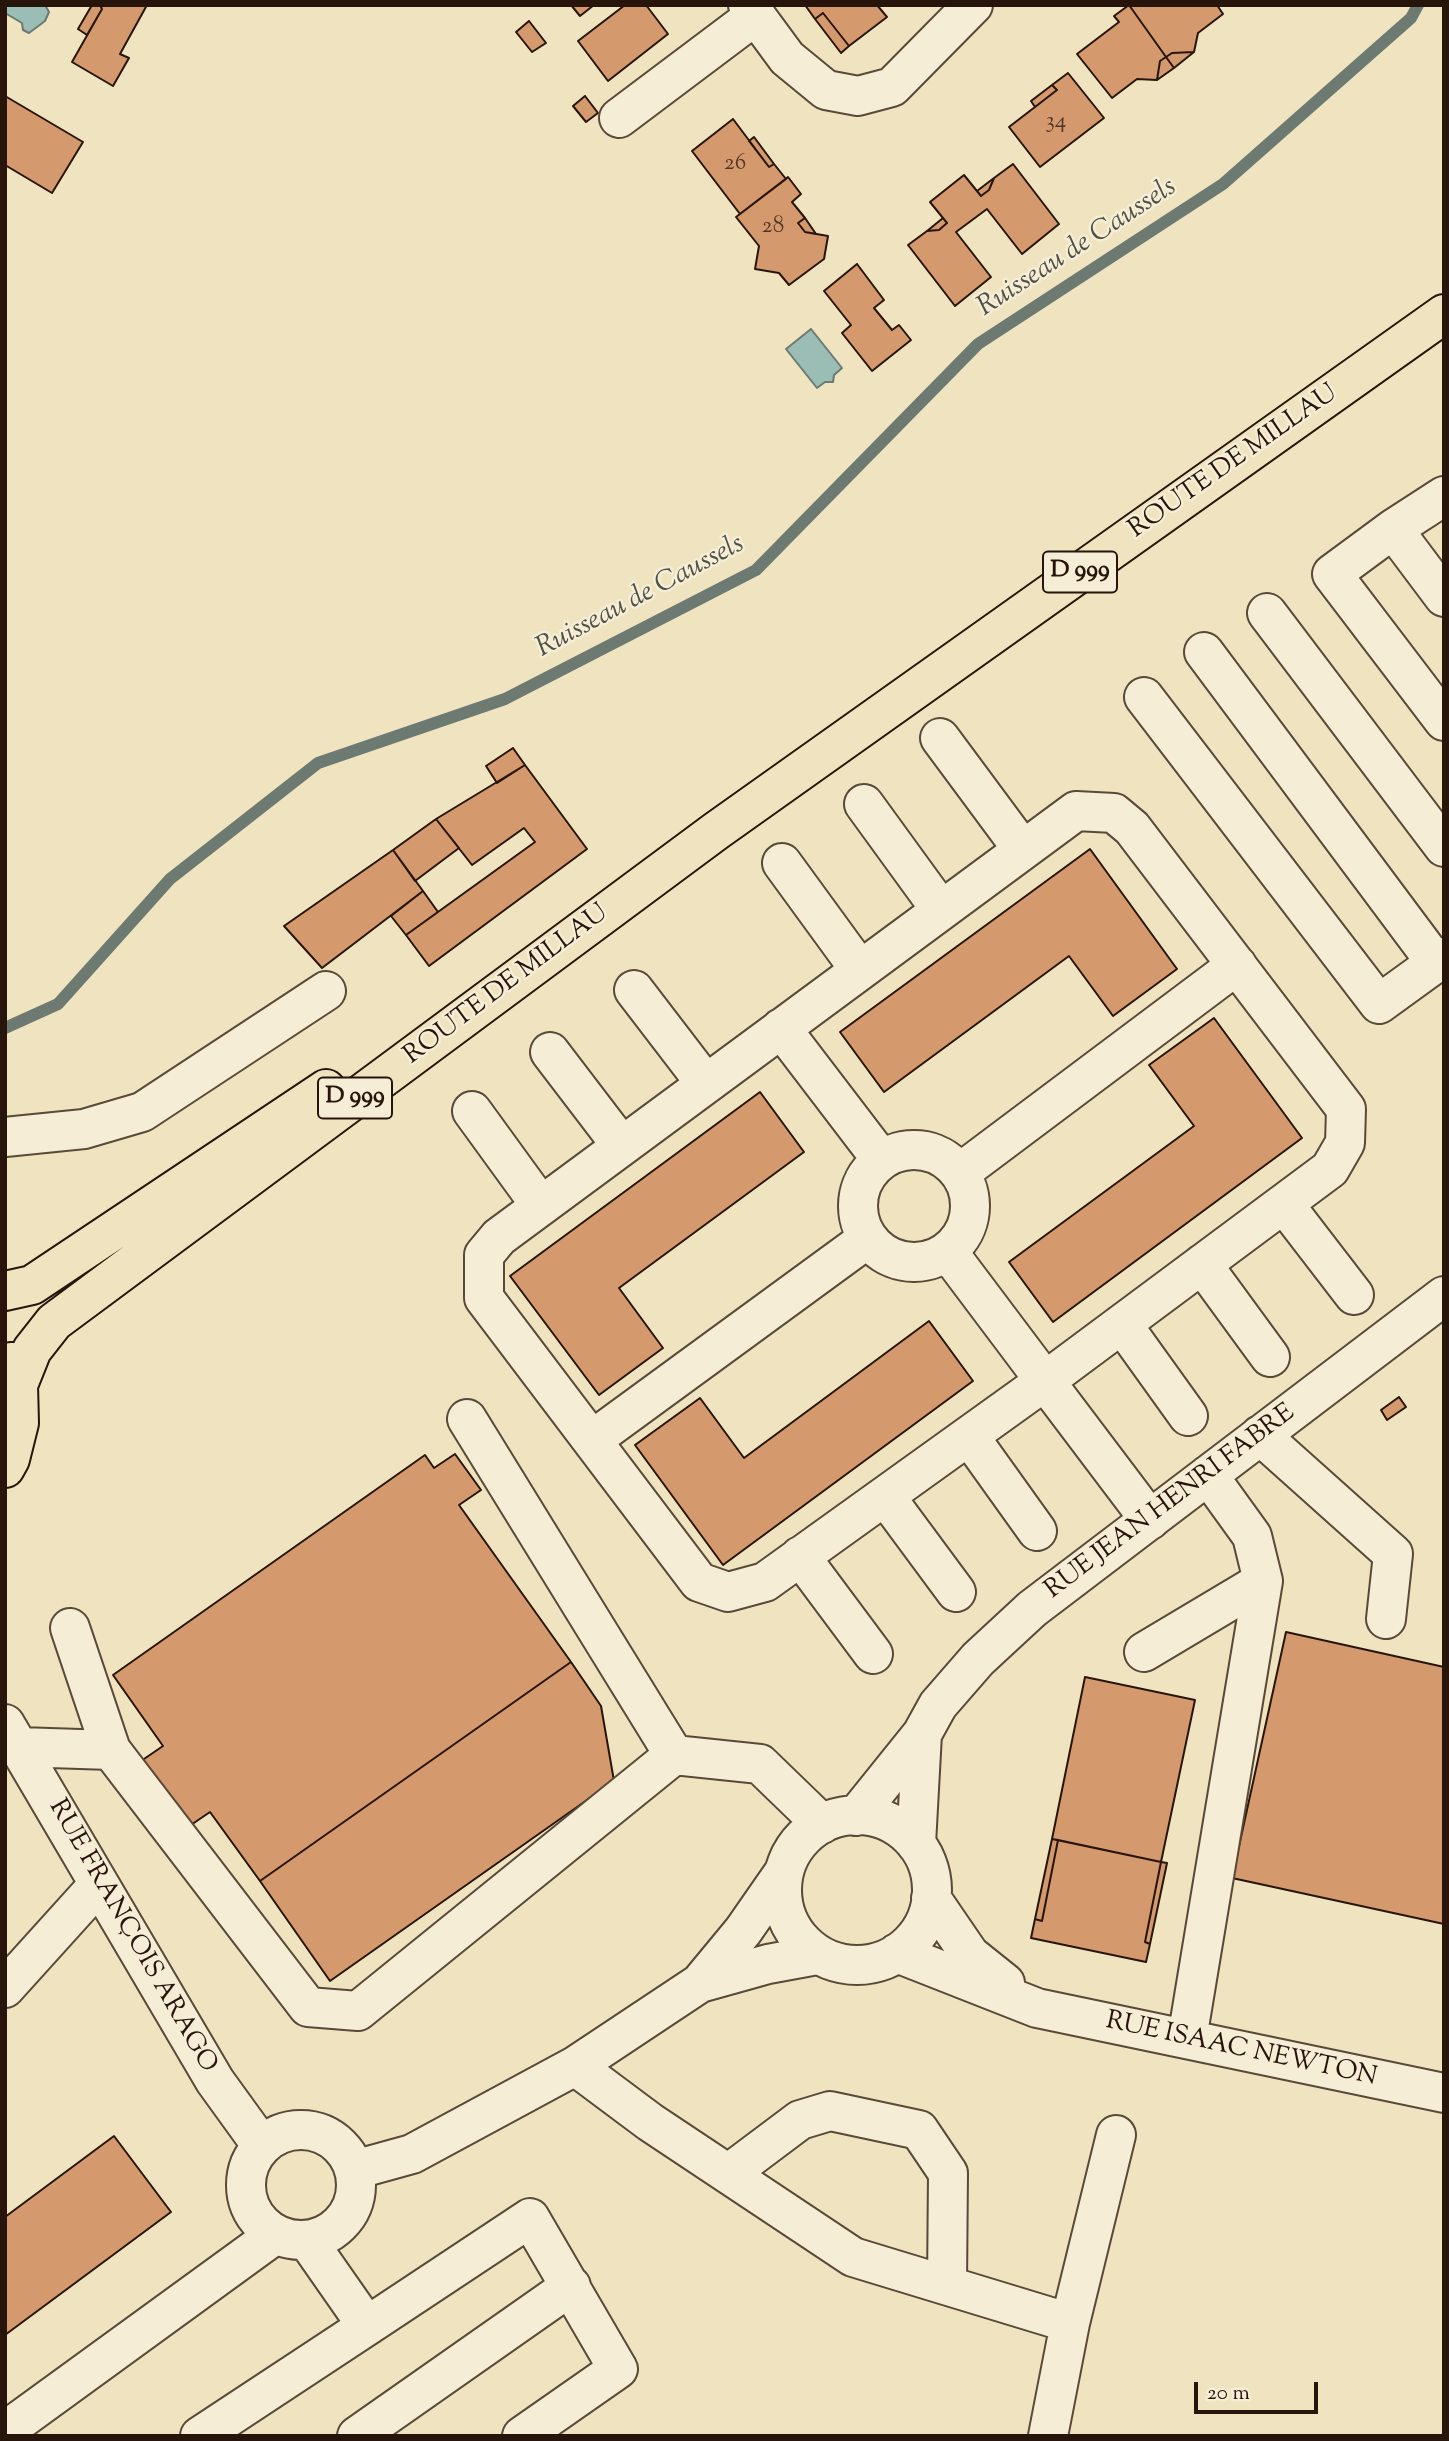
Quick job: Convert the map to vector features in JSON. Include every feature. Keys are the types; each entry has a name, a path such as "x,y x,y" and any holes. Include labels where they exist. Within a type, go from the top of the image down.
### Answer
{"main road":[{"name":"ROUTE DE MILLAU","path":"18,1385 32,1350 54,1322 716,831 1444,314"},
{"name":"ROUTE DE MILLAU","path":"5,1291 32,1285 716,831"},
{"path":"5,1348 18,1385 19,1423 10,1459 5,1468"}],"street":[{"path":"619,118 752,10 787,58 826,90 858,96 892,87 973,5"},
{"path":"1444,496 1332,574 1444,720"},
{"path":"1393,529 1444,597"},
{"path":"1267,613 1444,848"},
{"path":"1144,697 1379,1004 1440,960 1204,652"},
{"path":"940,738 1023,850"},
{"path":"864,804 941,910"},
{"path":"1076,811 1114,813 1132,828 1346,1109 1345,1143 1330,1169 1284,1204 1045,1381 765,1582 728,1592 699,1582 484,1298 484,1255 499,1237 621,1145 1023,850 1076,811"},
{"path":"782,863 860,970"},
{"path":"961,1172 1237,965"},
{"path":"634,989 706,1084"},
{"path":"5,1137 84,1129 142,1112 326,992"},
{"path":"781,1028 881,1158"},
{"path":"550,1052 621,1145"},
{"path":"472,1111 541,1206"},
{"path":"909,1149 938,1153 961,1172 972,1200 967,1230 947,1252 920,1263 890,1258 867,1239 857,1211 862,1182 881,1158 909,1149"},
{"path":"1284,1204 1354,1295"},
{"path":"592,1440 867,1239"},
{"path":"947,1252 1150,1520"},
{"path":"1202,1264 1270,1357"},
{"name":"RUE JEAN HENRI FABRE","path":"839,1820 922,1734 938,1705 978,1659 1032,1609 1444,1296"},
{"path":"1122,1324 1188,1416"},
{"path":"467,1419 674,1755"},
{"path":"1260,1435 1394,1554 1386,1619"},
{"path":"969,1436 1037,1531"},
{"path":"1187,2039 1263,1581 1252,1535 1208,1475"},
{"path":"885,1496 956,1592"},
{"path":"800,1556 873,1654"},
{"path":"1144,1652 1263,1581"},
{"path":"70,1628 111,1750 308,2007 358,2011 674,1755 760,1764 839,1820"},
{"name":"RUE JEAN HENRI FABRE","path":"916,1844 922,1734"},
{"path":"12,1735 111,1750"},
{"name":"RUE FRANÇOIS ARAGO","path":"12,1735 215,2081 262,2146"},
{"path":"354,2170 412,2154 575,2066 700,1983 743,1931 784,1872 792,1853 804,1836 839,1820 883,1819 901,1830 916,1844 927,1862 931,1883 930,1907 921,1928 906,1947 897,1953 863,1965 839,1964 817,1955 800,1939 787,1919 782,1896 784,1872"},
{"path":"5,1988 99,1884"},
{"name":"RUE ISAAC NEWTON","path":"931,1898 970,1955 1037,2008"},
{"name":"RUE ISAAC NEWTON","path":"897,1953 1037,2008 1444,2093"},
{"path":"700,1983 768,1964 817,1955"},
{"path":"575,2066 650,2122 853,2257 1070,2322"},
{"path":"728,2174 800,2120 830,2111 919,2130 948,2173 947,2285"},
{"path":"5,2431 291,2237 325,2235 340,2224 351,2208 356,2190 354,2170 348,2155 337,2143 323,2135 307,2130 291,2131 275,2136 262,2146 252,2160 247,2176 247,2194 252,2210 262,2224 291,2237 367,2326"},
{"path":"1048,2436 1070,2322 1116,2135"},
{"path":"200,2436 530,2217 618,2369 522,2436"},
{"path":"356,2436 571,2286"}],"water":[{"path":"5,5 45,5 49,12 45,21 29,33 23,30 22,23 5,13"},
{"path":"811,329 842,368 834,375 833,382 825,382 817,388 786,349"}],"building":[{"path":"92,5 100,5 102,9 87,35 78,29"},
{"path":"100,5 147,5 120,54 129,58 113,86 72,62 102,9"},
{"path":"571,5 594,5 580,16"},
{"path":"625,5 646,5 668,34 608,81 578,41"},
{"path":"805,5 877,5 887,17 849,46 823,13 815,19"},
{"path":"1129,5 1166,57 1160,61 1157,80 1137,79 1112,98 1077,54 1119,22 1114,16"},
{"path":"1129,5 1217,5 1223,14 1198,33 1194,52 1172,53 1166,57"},
{"path":"823,13 849,46 841,53 815,19"},
{"path":"529,21 546,43 532,52 516,32"},
{"path":"1194,52 1174,68 1166,57 1172,53"},
{"path":"1166,57 1174,68 1157,80 1160,61"},
{"path":"1068,73 1104,118 1040,167 1009,127 1057,90 1052,85"},
{"path":"1052,85 1057,90 1035,107 1031,101"},
{"path":"5,96 83,142 52,193 5,165"},
{"path":"585,96 598,113 586,122 573,106"},
{"path":"733,119 769,167 774,164 786,179 740,214 692,151"},
{"path":"754,137 774,164 769,167 749,141"},
{"path":"1013,164 1059,224 1022,254 987,209 956,232 991,277 955,306 908,245 927,231 939,230 947,223 930,202 964,175 981,196 989,190 994,178"},
{"path":"788,177 801,194 792,202 805,218 798,223 805,232 828,236 824,259 789,285 779,273 755,269 759,246 736,217"},
{"path":"994,178 989,190 981,196 977,191"},
{"path":"805,218 816,234 805,232 798,223"},
{"path":"943,218 947,223 939,230 927,231"},
{"path":"857,264 884,300 874,308 892,330 899,325 911,340 872,371 842,333 851,325 824,291"},
{"path":"513,748 525,765 497,783 486,766"},
{"path":"525,765 587,849 429,966 406,935 535,842 524,828 472,865 436,819"},
{"path":"436,819 459,848 415,881 393,850"},
{"path":"1090,849 1177,969 1113,1016 1069,956 884,1092 840,1032"},
{"path":"393,850 423,891 322,968 284,926"},
{"path":"423,891 438,912 406,935 391,916"},
{"path":"1214,1018 1302,1138 1053,1322 1009,1262 1194,1126 1149,1065"},
{"path":"760,1092 804,1152 619,1288 663,1348 599,1395 510,1276"},
{"path":"929,1321 973,1381 723,1565 635,1445 700,1398 744,1458"},
{"path":"1399,1397 1406,1407 1387,1420 1381,1410"},
{"path":"455,1454 481,1490 459,1505 571,1662 260,1881 210,1812 188,1827 141,1761 163,1746 113,1675 425,1455 434,1468"},
{"path":"1286,1632 1444,1667 1444,1924 1232,1878"},
{"path":"571,1662 601,1706 614,1781 330,1981 260,1881"},
{"path":"1085,1677 1195,1700 1161,1862 1052,1839"},
{"path":"1052,1839 1058,1840 1042,1921 1035,1919"},
{"path":"1058,1840 1161,1862 1145,1942 1150,1944 1146,1962 1031,1938 1035,1919 1042,1921"},
{"path":"1161,1862 1167,1863 1150,1944 1145,1942"},
{"path":"114,2136 171,2212 5,2335 5,2217"}],"waterway":[{"name":"Ruisseau de Caussels","path":"5,1028 58,1004 170,879 318,763 505,699 756,570 978,344 1223,184 1411,18 1418,5"}]}
